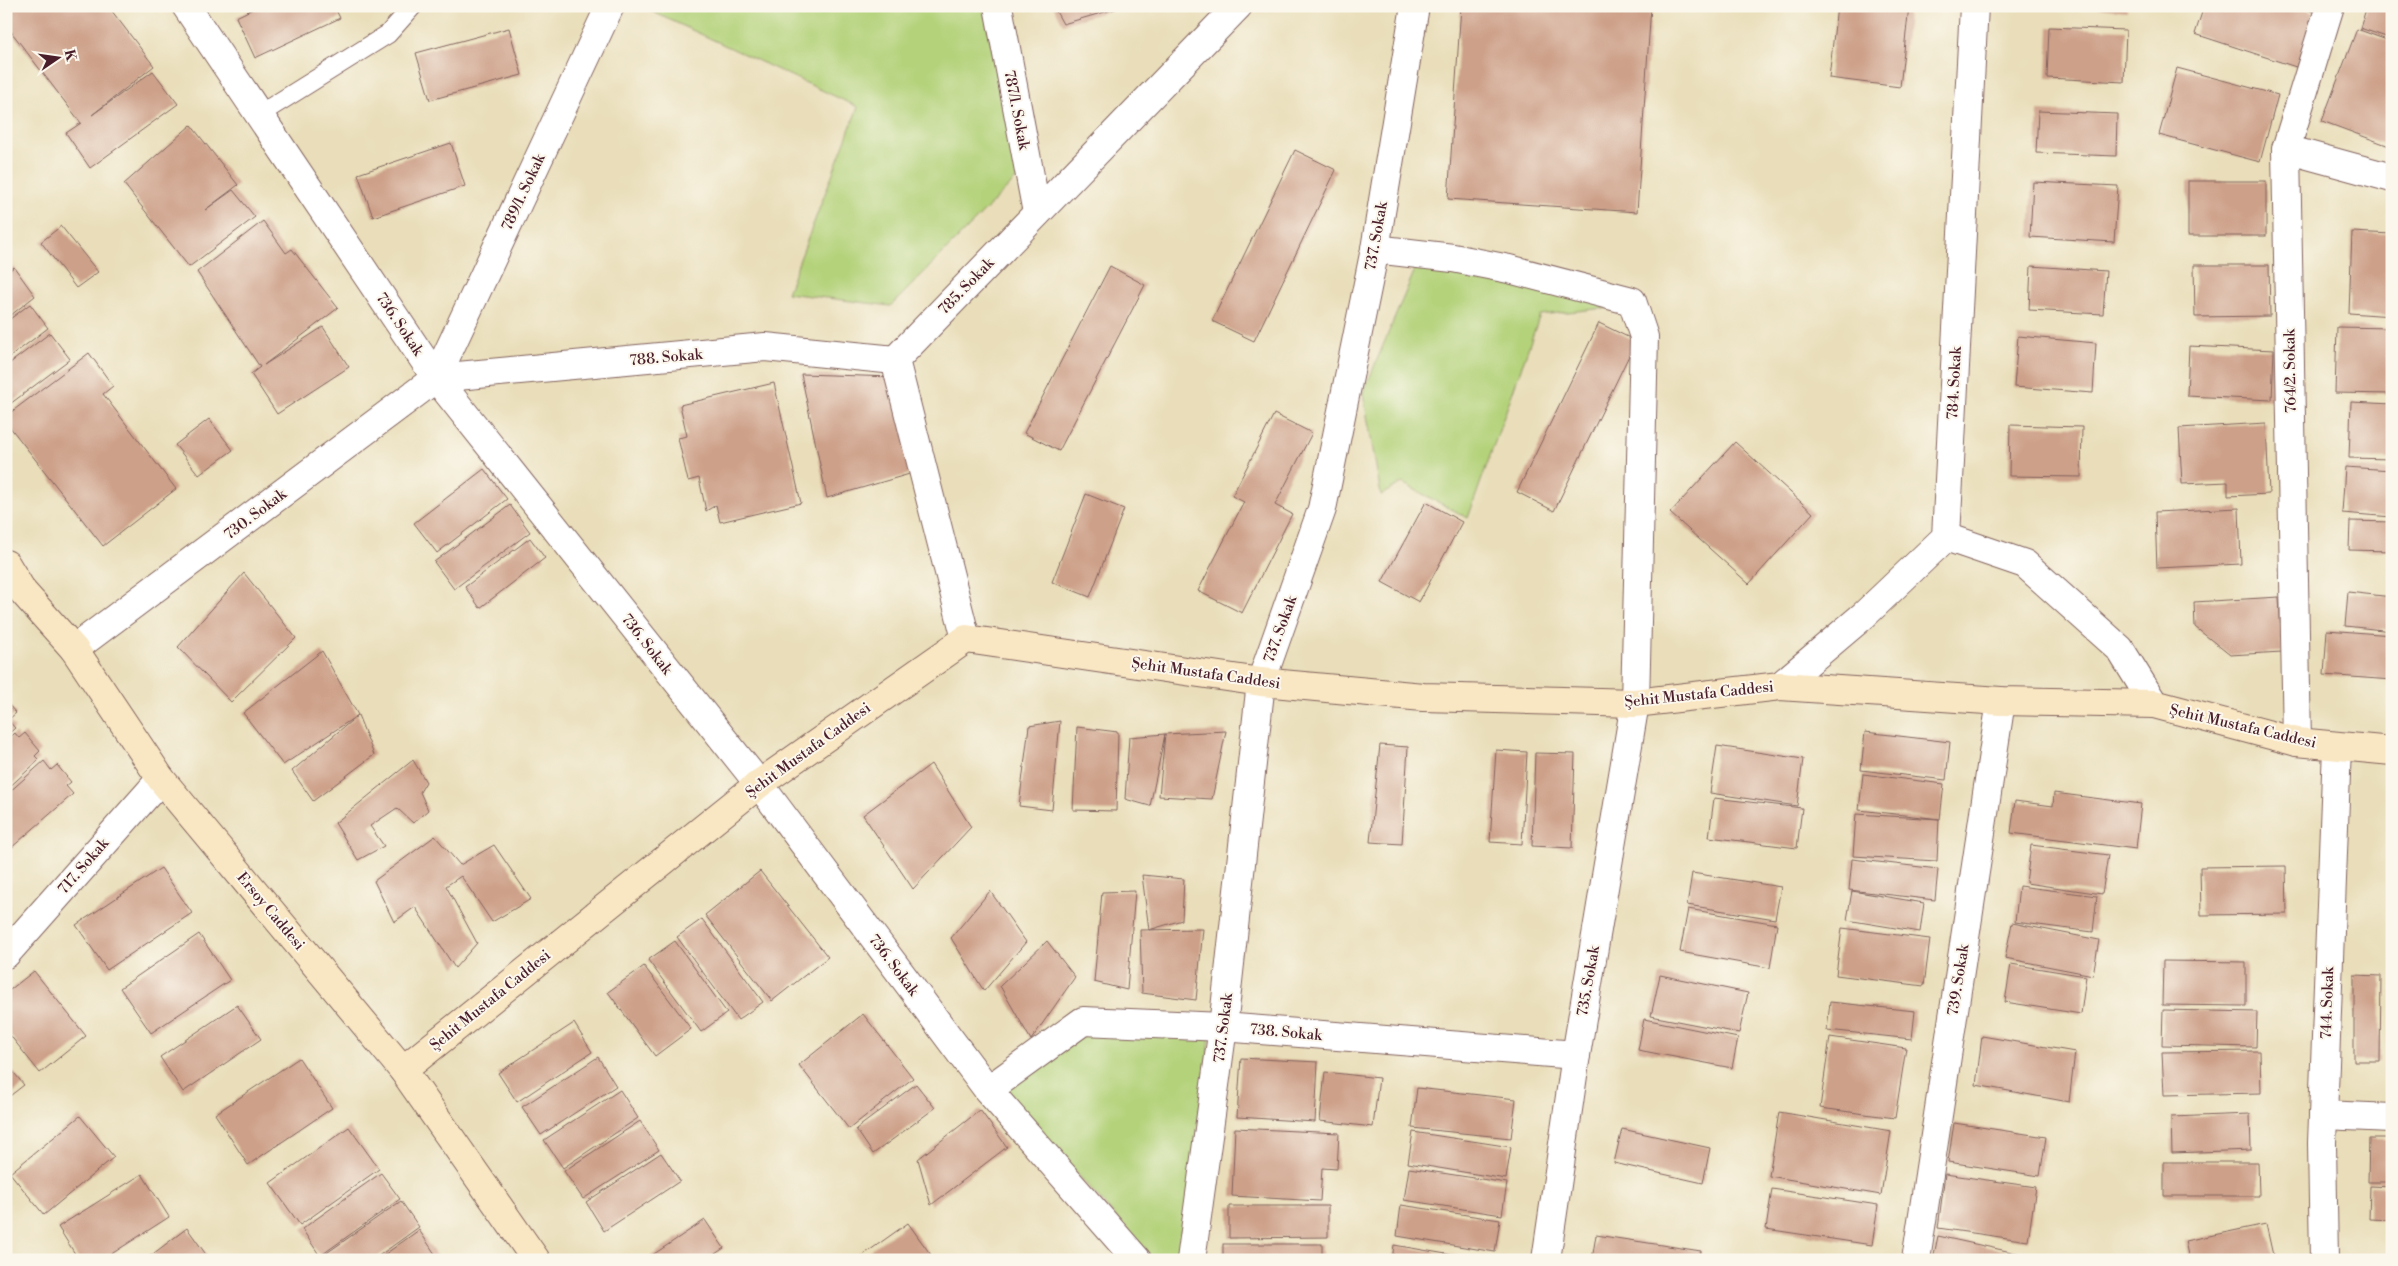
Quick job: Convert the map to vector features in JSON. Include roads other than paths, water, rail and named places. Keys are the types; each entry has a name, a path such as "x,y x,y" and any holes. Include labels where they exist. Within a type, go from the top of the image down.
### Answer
{"street":[{"name":"789/1. Sokak","path":"436,378 610,6"},
{"name":"787/1. Sokak","path":"998,6 1037,213"},
{"name":"737. Sokak","path":"1191,1260 1224,1027 1261,682 1322,509 1375,249 1415,6"},
{"name":"784. Sokak","path":"1946,537 1974,6"},
{"name":"764/2. Sokak","path":"2297,742 2286,150 2330,6"},
{"name":"785. Sokak","path":"895,360 1230,9"},
{"name":"736. Sokak","path":"198,12 260,114 436,378 759,784 988,1090 1137,1260"},
{"path":"2286,150 2392,178"},
{"name":"735. Sokak","path":"1375,249 1452,258 1509,268 1632,301 1644,337 1635,703 1576,1056 1546,1260"},
{"name":"788. Sokak","path":"436,378 764,347 895,360"},
{"path":"895,360 966,639"},
{"name":"730. Sokak","path":"74,649 436,378"},
{"path":"1780,686 1864,615 1946,537"},
{"name":"Şehit Mustafa Caddesi","path":"1946,537 2024,564 2120,649 2154,704"},
{"name":"Ersoy Caddesi","path":"6,564 15,593 74,649 161,779 403,1070 536,1260"},
{"name":"Şehit Mustafa Caddesi","path":"403,1070 759,784 966,639 1261,682 1423,697 1635,703 1780,686 2001,700 2154,704 2297,742 2392,751"},
{"name":"739. Sokak","path":"1916,1260 2001,700"},
{"name":"744. Sokak","path":"2324,1260 2323,1115 2337,747"},
{"name":"717. Sokak","path":"6,954 161,779"},
{"name":"738. Sokak","path":"988,1090 1083,1021 1224,1027 1576,1056"},
{"path":"2323,1115 2392,1118"}],"lane":[{"path":"260,114 388,34 413,6"}]}
